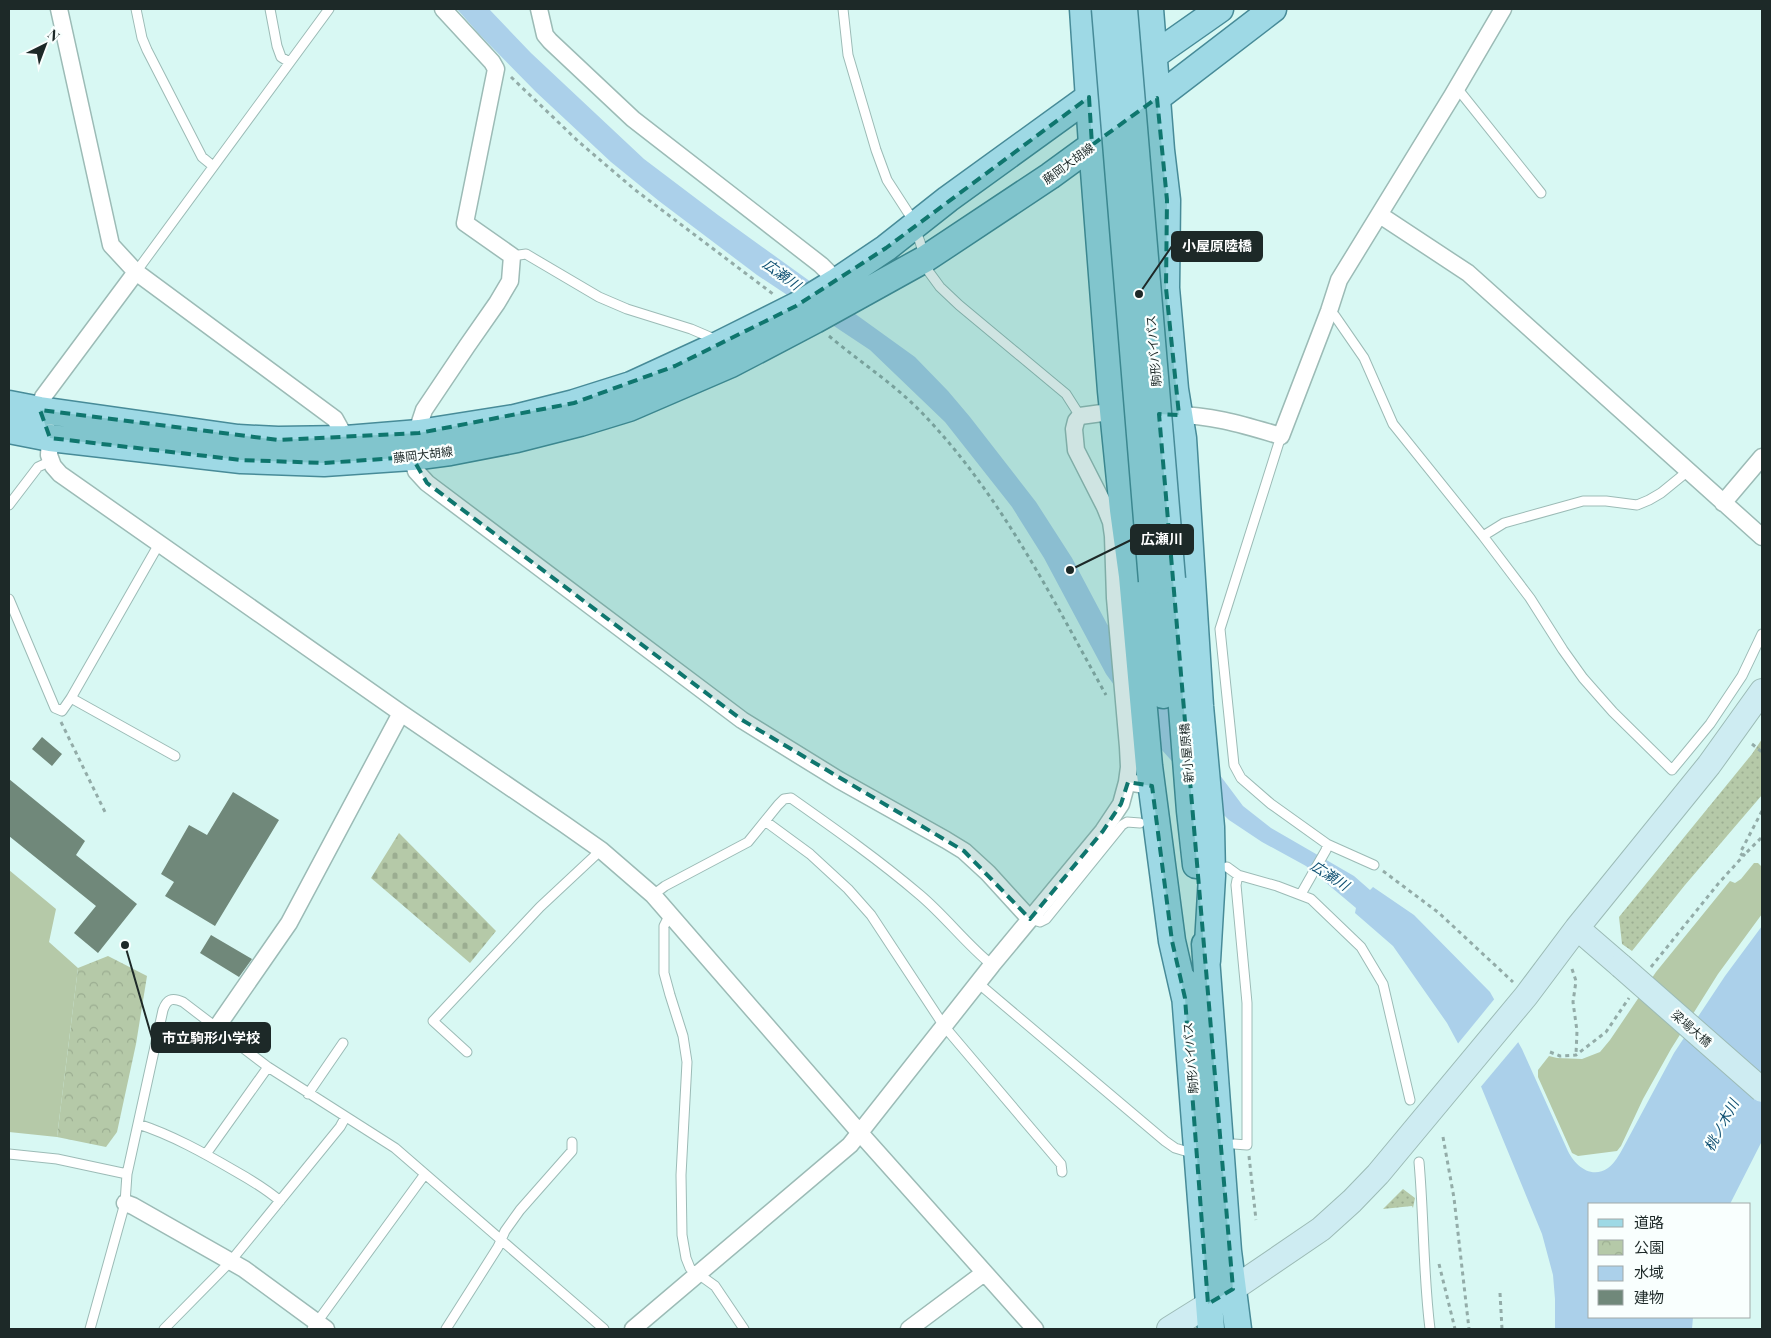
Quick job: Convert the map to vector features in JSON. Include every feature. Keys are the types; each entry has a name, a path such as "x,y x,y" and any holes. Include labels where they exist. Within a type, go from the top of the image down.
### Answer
{"main road":[{"path":"1083,9 1114,412 1136,618 1149,780"},
{"name":"駒形バイパス","path":"1105,9 1162,580 1191,700"},
{"name":"駒形バイパス","path":"1124,9 1162,580 1161,671"},
{"path":"1150,9 1161,150 1167,200 1166,288 1175,389 1183,438 1191,700 1211,827 1212,876 1206,961"},
{"path":"804,314 840,288 913,226 1089,97 1153,56 1220,9"},
{"name":"藤岡大胡線","path":"840,288 925,259 1050,176 1157,98 1273,9"},
{"path":"1050,176 1066,177 1075,181 1085,189 1098,208"},
{"name":"藤岡大胡線","path":"9,430 51,449 241,460 324,462 416,445 574,403 631,385 718,345 804,314"},
{"name":"藤岡大胡線","path":"9,404 238,438 278,440 346,439 416,445 517,439 629,408 731,364 804,314"},
{"name":"新小屋原橋","path":"1149,780 1161,671"},
{"name":"新小屋原橋","path":"1190,811 1191,700"},
{"name":"駒形バイパス","path":"1149,780 1185,998 1209,1317"},
{"name":"駒形バイパス","path":"1190,811 1206,961 1228,1251 1238,1329"}],"street":[{"path":"59,9 111,245 136,272 335,419 346,439"},
{"path":"443,9 492,62 496,69 466,223 512,256 510,281 497,304 424,410 416,445 416,470 427,483 736,716 839,780 964,852 988,873 1030,919"},
{"path":"540,9 545,35 550,41 633,119 821,265 840,288"},
{"path":"633,1329 850,1145 992,965 1103,831 1121,804 1149,780 1129,767 1115,598 1114,550 1111,522 1076,450 1074,440 1076,421 1080,416 1114,412 1204,416 1231,421 1281,436 1329,312 1339,280 1457,88 1503,9"},
{"path":"1380,215 1468,273 1762,537"},
{"path":"136,272 43,397 40,410 60,474 400,713 602,850 653,895 860,1133 1035,1329"},
{"path":"1723,503 1762,456"},
{"path":"1169,1329 1209,1317 1233,1289 1327,1224 1378,1174 1439,1101 1520,989 1577,928 1709,765 1762,691"},
{"path":"217,1027 289,923 400,713"},
{"name":"梁場大橋","path":"1577,928 1762,1090"},
{"path":"124,1204 133,1206 244,1269 318,1327"},
{"path":"909,1329 984,1273"}],"lane":[{"path":"136,9 142,38 147,50 202,157 213,166"},
{"path":"270,9 277,46 281,57 289,62"},
{"path":"136,272 329,9"},
{"path":"843,9 848,55 876,150 888,180 909,214 929,272 940,287 970,315 1066,394 1080,416"},
{"path":"1457,88 1541,193"},
{"path":"512,256 526,254 599,297 705,335 712,338 718,345"},
{"path":"1329,312 1334,316 1364,358 1393,424 1530,598 1562,650 1583,678 1613,712 1672,770 1710,724 1742,676 1762,634"},
{"path":"1281,436 1220,628 1234,764 1241,778 1256,792 1326,847 1374,865"},
{"path":"9,505 51,449"},
{"path":"1483,536 1504,523 1583,501 1606,501 1637,505 1661,493 1688,471"},
{"path":"9,599 55,708 62,711 159,544"},
{"path":"71,698 175,756"},
{"path":"653,895 665,886 748,842 784,799 791,798 864,850 921,896 952,925 974,950 992,965"},
{"path":"765,821 817,860 871,915 944,1026 1061,1164 1062,1172"},
{"path":"1030,919 1040,922 1046,919 1122,825 1127,822 1140,823"},
{"path":"1301,894 1326,847"},
{"path":"467,1052 433,1021 540,907 602,850"},
{"path":"1227,867 1238,875 1301,894 1311,899 1361,947 1373,964 1383,984 1410,1100"},
{"path":"1234,1144 1248,1145 1247,1003 1236,885 1238,875"},
{"path":"670,914 664,926 664,973 683,1036 687,1062 681,1175 682,1235 690,1268 715,1286 744,1329"},
{"path":"978,983 1165,1141 1175,1148 1185,1151"},
{"path":"90,1329 124,1204 127,1174 166,1003 169,999 174,998 217,1027 268,1068 395,1148 604,1329"},
{"path":"308,1094 343,1043"},
{"path":"206,1154 268,1068"},
{"path":"164,1329 230,1262 340,1127 345,1118"},
{"path":"138,1124 206,1154 269,1192 280,1201"},
{"path":"446,1329 498,1247 505,1231 520,1210 572,1151 572,1142"},
{"path":"9,1154 57,1160 127,1174"},
{"path":"1419,1162 1424,1261 1430,1329"},
{"path":"318,1327 425,1174"}],"path":[{"path":"507,74 579,142 634,189 804,314 888,381 924,415 961,458 1030,557 1106,695"},
{"path":"62,711 61,722 106,814"},
{"path":"1752,744 1762,752"},
{"path":"1762,811 1743,844 1740,852 1742,855 1762,837"},
{"path":"1374,865 1440,913 1520,989"},
{"path":"1571,967 1576,982 1573,1002 1577,1032 1576,1055"},
{"path":"1443,1137 1454,1198 1469,1329"},
{"path":"1248,1145 1256,1220"},
{"path":"1436,1257 1455,1329"},
{"path":"1500,1293 1502,1329"}],"highlighted area":[{"path":"1089,97 1092,145 1157,98 1167,200 1166,288 1179,415 1159,414 1233,1289 1208,1304 1185,998 1172,941 1152,786 1128,782 1121,804 1103,831 1030,919 964,851 742,720 427,483 412,457 324,463 241,460 50,438 40,410 278,440 419,433 574,403 675,366 796,306 886,248"}],"green space":[{"path":"1762,739 1762,795 1685,885 1632,951 1622,944 1619,917 1752,754"},
{"path":"399,833 496,931 470,963 371,878"},
{"path":"1754,863 1758,863 1762,867 1762,914 1718,974 1671,1049 1643,1099 1621,1146 1617,1151 1578,1156 1572,1153 1538,1077 1538,1070 1549,1056 1582,1059 1600,1052 1656,972 1730,881 1735,883 1741,879"},
{"path":"9,870 56,909 49,942 78,968 57,1137 9,1132"},
{"path":"108,956 147,976 136,1044 117,1132 106,1147 57,1137 78,968"},
{"path":"1403,1189 1415,1198 1413,1208 1412,1206 1383,1209"}],"water":[{"name":"桃ノ木川","path":"457,9 489,9 531,53 644,159 718,215 915,357 970,417 1036,502 1072,558 1107,624 1243,806 1271,828 1354,876 1370,890 1373,887 1414,915 1490,992 1522,1049 1570,1155 1584,1169 1595,1172 1602,1171 1615,1161 1674,1053 1725,976 1762,926 1762,1141 1731,1203 1588,1203 1588,1318 1693,1318 1692,1329 1555,1329 1553,1275 1542,1234 1480,1084 1447,1023 1393,946 1355,913 1356,908 1306,866 1262,842 1229,820 1200,792 1160,748 1106,674 1044,558 1012,507 945,422 870,350 757,275 611,162 536,92"}],"pier":[{"path":"1496,997 1520,1040 1479,1089 1456,1046"}],"building":[{"path":"42,737 62,754 52,766 32,749"},
{"path":"9,779 85,841 76,855 137,904 98,953 74,933 96,906 9,836"},
{"path":"233,792 279,820 215,926 165,896 174,882 161,874 189,825 207,835"},
{"path":"211,935 252,959 239,977 200,953"}],"place":[{"name":"小屋原陸橋","path":"1139,294"},
{"name":"広瀬川","path":"1070,570"},
{"name":"市立駒形小学校","path":"125,945"}]}
